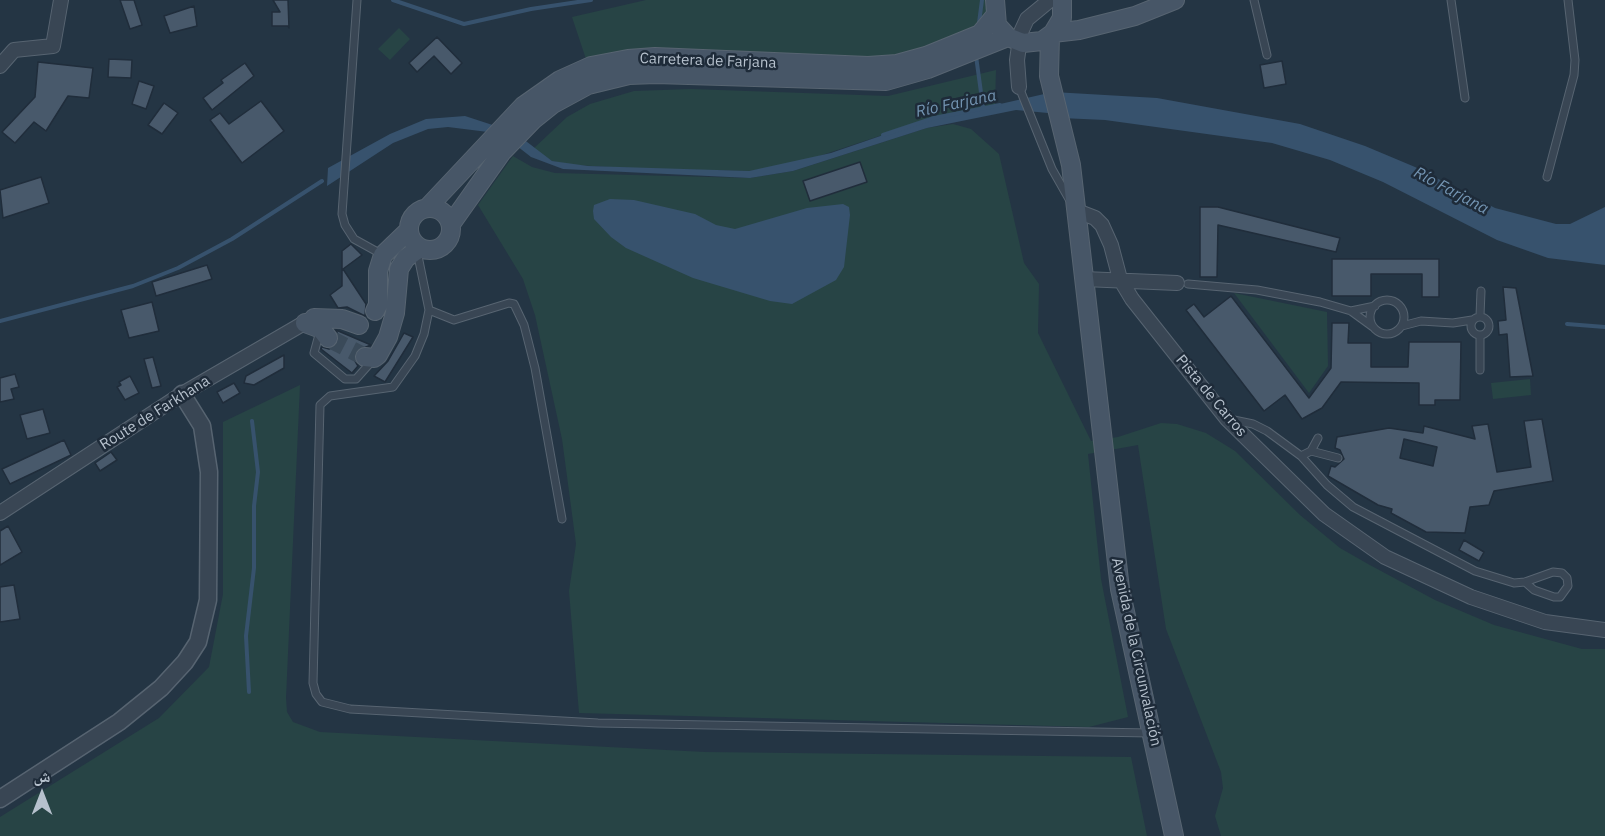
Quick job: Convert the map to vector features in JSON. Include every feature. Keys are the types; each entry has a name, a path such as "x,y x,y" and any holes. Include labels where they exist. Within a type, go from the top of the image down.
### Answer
{"main road":[{"path":"1052,34 1136,16 1175,0"},
{"path":"1058,3 1091,27"},
{"path":"1049,76 1052,34 1058,26 1058,3"},
{"path":"994,8 1017,41 1049,76"},
{"name":"Carretera de Farjana","path":"977,43 986,30 994,8"},
{"name":"Carretera de Farjana","path":"383,255 409,230 412,217 445,193 496,147 525,116 569,94 608,79 629,75 685,75 871,82 902,79 927,63 977,43 1042,41 1052,34"},
{"name":"Avenida de la Circunvalación","path":"1049,76 1071,165 1120,589 1174,836"},
{"name":"Carretera de Farjana","path":"418,248 432,250 443,245 450,236 451,224 496,147"},
{"path":"428,207 440,210 451,224"},
{"path":"370,357 388,337 395,313 399,269 406,258 418,248 409,230"},
{"path":"383,255 377,280 376,308 383,315 395,313"},
{"path":"317,327 342,319 359,325"}],"street":[{"path":"0,66 14,50 53,46 61,0"},
{"name":"Pista de Carros","path":"1020,90 1017,41 1027,20 1058,3"},
{"name":"Pista de Carros","path":"1077,211 1095,218 1102,225 1111,245 1120,279 1132,300 1227,419 1324,514 1385,557 1508,611 1566,626 1605,630"},
{"path":"1084,279 1183,283"},
{"name":"Route de Farkhana","path":"0,513 183,394 317,327"},
{"path":"0,799 119,722 161,688 185,662 198,642 208,600 209,472 202,426 183,394"}],"lane":[{"path":"357,0 343,184 345,225 354,239 383,255"},
{"path":"1254,0 1267,55"},
{"path":"1451,0 1465,98"},
{"path":"1546,177 1575,68 1568,0"},
{"name":"Pista de Carros","path":"1020,90 1052,169 1077,211"},
{"path":"418,248 429,310 424,334 415,356 393,387 330,396 320,405 313,683 316,694 328,705 598,723 1153,733"},
{"path":"1183,283 1257,290 1351,311 1384,334 1391,334 1402,326 1420,321 1453,323 1476,318 1489,323 1487,331 1476,333 1453,323"},
{"path":"1480,370 1476,318 1481,291"},
{"path":"1351,311 1391,301 1420,321"},
{"path":"429,310 454,320 509,303 514,304 524,325 535,368 562,519"},
{"path":"1373,327 1371,320 1375,306"},
{"path":"1402,326 1404,312"},
{"path":"317,327 314,353 345,379 356,379 370,357"},
{"path":"1227,419 1260,427 1301,456 1338,496 1372,519 1488,577 1504,581 1525,582 1553,572 1562,573 1567,578 1568,585 1560,597 1554,597 1534,590 1525,582"},
{"path":"1301,456 1311,450 1318,438"},
{"path":"1311,450 1338,458"}],"green space":[{"path":"646,0 985,0 987,16 978,34 897,57 641,53 586,59 572,17"},
{"path":"399,28 410,39 390,60 378,49"},
{"path":"996,70 995,105 934,118 795,164 749,171 647,169 573,165 552,161 532,150 567,117 590,104 634,91 691,89 888,96"},
{"path":"953,124 971,129 999,154 1024,263 1039,284 1038,333 1091,441 1118,437 1161,423 1177,424 1206,433 1235,451 1300,515 1340,548 1368,564 1435,600 1494,625 1582,649 1605,649 1605,836 1221,836 1215,816 1223,788 1221,772 1166,629 1138,445 1088,454 1101,579 1128,717 1089,727 579,713 569,591 576,544 562,439 535,315 523,279 478,205 513,156 532,167 555,173 750,178 793,171 927,128"},
{"path":"1234,293 1327,312 1328,366 1309,393"},
{"path":"1530,379 1531,395 1493,399 1491,383"},
{"path":"300,385 286,698 287,712 293,722 320,732 705,752 1131,757 1147,836 0,836 0,817 159,718 209,667 223,594 223,422"}],"water":[{"name":"Río Farjana","path":"1053,92 1157,98 1300,124 1365,146 1415,167 1495,208 1556,224 1570,224 1605,207 1605,265 1548,258 1497,240 1383,182 1330,160 1272,143 1105,120 1061,118 1048,113 1016,110 927,128 793,171 750,178 563,169 531,157 508,139 488,132 448,127 428,129 393,143 327,186 328,168 390,134 426,119 465,116 514,132 552,161 588,166 749,171 831,153 921,122"},
{"path":"610,199 634,200 695,214 716,225 735,229 807,208 843,204 849,207 850,215 844,267 836,280 792,304 770,301 693,278 626,248 611,237 594,219 594,205"}],"building":[{"path":"120,0 134,0 142,25 130,29"},
{"path":"273,0 288,0 289,28 288,26 272,26 272,12 280,12"},
{"path":"194,6 197,26 170,33 164,16"},
{"path":"437,37 462,63 451,74 434,56 417,72 409,63"},
{"path":"109,59 132,60 131,78 108,77"},
{"path":"1282,61 1286,84 1264,88 1260,65"},
{"path":"38,62 93,68 89,98 68,96 46,131 34,122 15,143 2,132 35,97"},
{"path":"245,63 254,76 212,110 203,98 223,83 221,80"},
{"path":"139,81 154,86 146,109 132,104"},
{"path":"261,101 284,131 242,163 210,120 220,113 229,124"},
{"path":"164,103 178,113 162,134 148,125"},
{"path":"860,162 867,182 810,201 803,181"},
{"path":"41,177 49,203 3,218 0,190"},
{"path":"1200,207 1218,207 1340,238 1336,252 1218,225 1217,277 1200,277"},
{"path":"351,244 362,255 343,269 366,304 365,316 347,307 338,308 330,295 342,286 342,251"},
{"path":"1332,259 1439,259 1439,297 1422,297 1422,274 1371,274 1371,296 1332,296"},
{"path":"207,265 212,279 156,296 152,282"},
{"path":"1503,287 1516,288 1533,376 1510,377 1507,334 1499,335 1498,321 1506,320"},
{"path":"1231,296 1309,398 1331,368 1332,323 1349,323 1348,343 1371,343 1371,367 1408,367 1409,342 1461,342 1460,400 1435,400 1435,405 1419,405 1419,383 1341,382 1322,408 1302,419 1285,395 1264,411 1186,310 1194,304 1204,317"},
{"path":"152,302 159,331 129,338 121,310"},
{"path":"336,330 371,345 356,351 355,361 358,366 352,373 321,349 335,346 339,337"},
{"path":"404,333 413,337 385,382 374,376 388,361"},
{"path":"284,355 284,368 254,385 244,383 246,376"},
{"path":"153,357 161,386 152,388 144,359"},
{"path":"15,374 19,387 11,389 14,399 0,402 0,378"},
{"path":"130,376 139,393 125,400 117,387 121,385 119,382"},
{"path":"234,383 240,393 223,403 217,392"},
{"path":"43,409 50,433 27,439 20,415"},
{"path":"1542,419 1553,481 1494,491 1489,505 1470,507 1465,533 1426,532 1391,513 1392,509 1378,505 1328,476 1331,466 1335,467 1344,459 1340,450 1335,448 1337,437 1389,428 1423,433 1424,426 1475,439 1472,426 1488,424 1497,472 1531,467 1524,421","holes":["1404,439 1437,447 1433,466 1400,458"]},
{"path":"64,440 71,455 10,484 2,469"},
{"path":"111,452 117,460 100,471 95,463"},
{"path":"8,526 22,552 0,565 0,531"},
{"path":"1464,540 1484,552 1479,561 1459,550"},
{"path":"14,585 20,619 0,622 0,587"}],"waterway":[{"path":"393,0 464,24 531,9 591,0"},
{"path":"979,23 982,0"},
{"path":"976,56 983,107"},
{"name":"Río Farjana","path":"883,135 934,118 1000,105"},
{"path":"0,321 133,286 178,268 232,239 322,181"},
{"path":"1567,324 1605,327"},
{"path":"249,692 246,636 254,568 254,506 258,472 252,421"}],"tunnel":[{"path":"328,338 365,357"}]}
